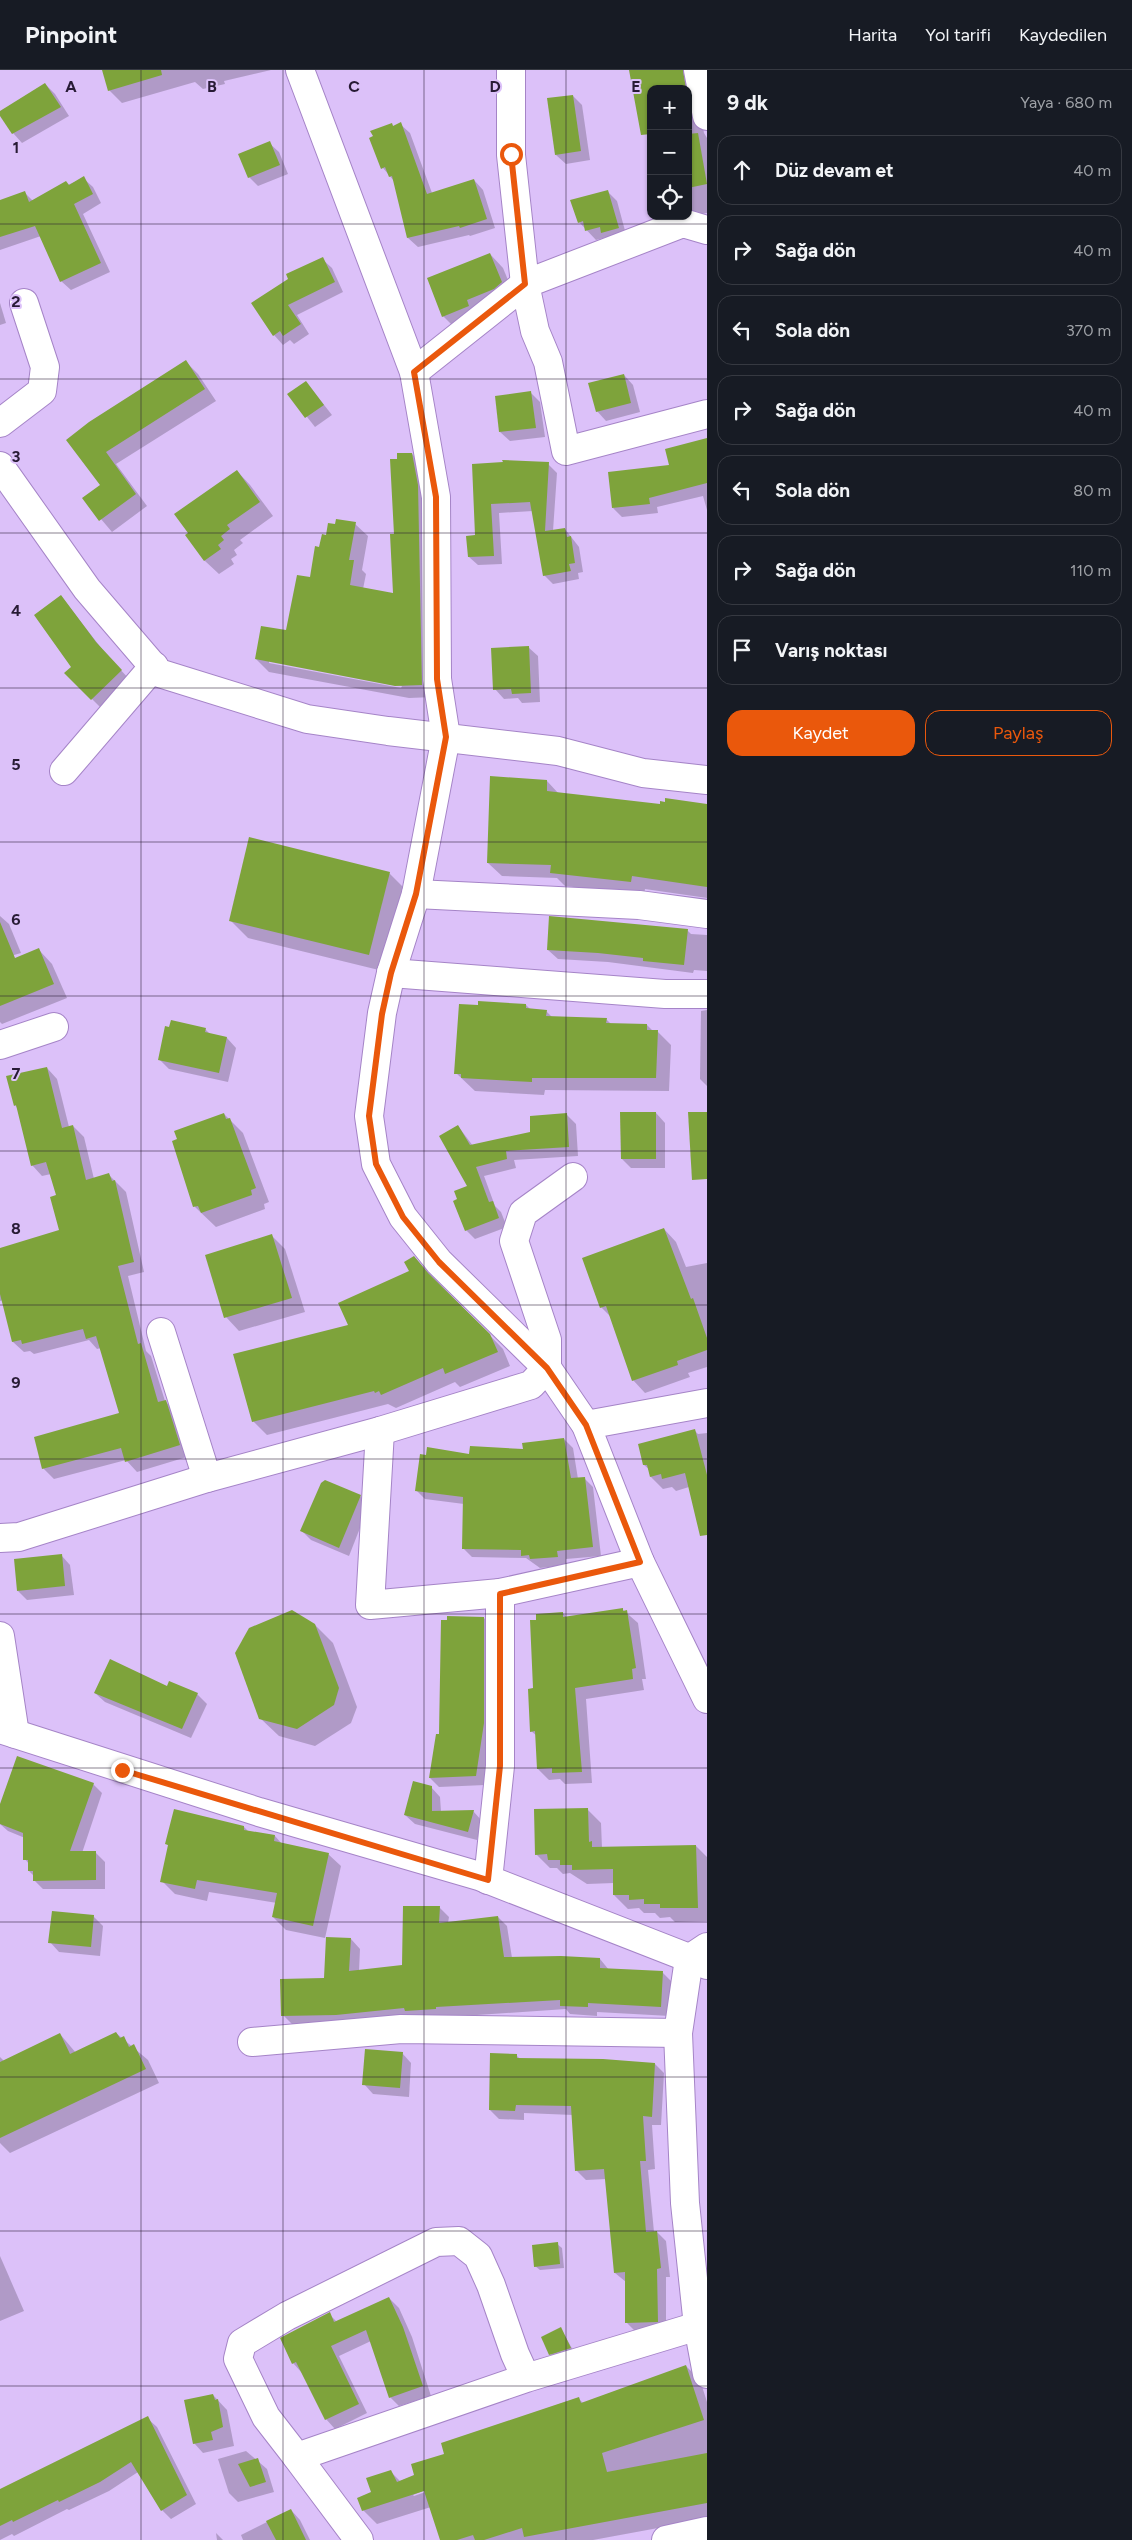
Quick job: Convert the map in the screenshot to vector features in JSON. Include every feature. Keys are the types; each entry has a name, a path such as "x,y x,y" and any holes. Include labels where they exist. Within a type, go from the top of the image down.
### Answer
{"street":[{"path":"300,70 414,372 436,497 437,679 446,737 416,894 391,973 382,1014 369,1116 376,1164 403,1217 439,1262 547,1368 586,1425 640,1562 707,1699"},
{"path":"511,70 511,154 525,284 536,331 548,362 566,451 707,414"},
{"path":"698,70 707,116"},
{"path":"414,372 525,284 683,223 707,230"},
{"path":"0,423 42,391 44,367 24,303"},
{"path":"0,466 86,589 159,673 307,719 388,731 558,750 643,773 707,780"},
{"path":"64,771 154,666"},
{"path":"416,894 639,906 707,914"},
{"path":"391,973 656,993 707,994"},
{"path":"0,1045 54,1027"},
{"path":"0,1538 19,1537 208,1478 380,1432 531,1385 547,1368 547,1340 514,1241 523,1213 573,1178"},
{"path":"161,1332 208,1478"},
{"path":"586,1425 707,1403"},
{"path":"380,1432 370,1605 500,1594 640,1562"},
{"path":"488,1880 500,1766 500,1594"},
{"path":"0,1636 8,1732 259,1812 488,1880 701,1957 678,2033 685,2203 698,2326 707,2374"},
{"path":"252,2042 400,2029 678,2033"},
{"path":"359,2540 266,2417 238,2359 242,2343 287,2316 436,2242 459,2241 478,2256 491,2284 515,2354 526,2378"},
{"path":"298,2457 526,2378 698,2326"},
{"path":"666,2540 707,2531"}],"building":[{"path":"102,70 161,70 162,75 108,91"},
{"path":"629,70 683,70 685,85 647,85 647,134 641,135"},
{"path":"45,83 61,107 12,134 0,116 0,111"},
{"path":"573,95 581,151 555,155 547,98"},
{"path":"401,122 427,194 474,179 487,219 460,228 459,226 407,238 392,176 389,177 385,167 381,169 369,138 373,136 370,131 392,123 393,126"},
{"path":"698,133 707,184 692,187 692,175 692,134"},
{"path":"270,141 280,165 248,178 238,154"},
{"path":"84,176 93,194 74,204 101,263 60,282 35,226 0,237 0,200 25,191 29,202 66,181 69,185"},
{"path":"608,190 619,228 601,233 600,227 585,231 583,221 578,223 570,200"},
{"path":"490,253 502,282 494,289 467,300 469,306 442,317 427,278"},
{"path":"323,257 335,282 288,305 301,324 283,336 280,331 273,336 251,303 288,279 286,274"},
{"path":"186,360 205,389 106,452 136,494 99,521 82,498 100,485 66,440 89,422"},
{"path":"624,374 631,403 596,412 588,383"},
{"path":"306,381 324,405 305,418 287,394"},
{"path":"531,391 536,428 499,432 495,396"},
{"path":"707,438 707,483 649,498 650,504 612,508 608,472 669,465 665,449"},
{"path":"397,453 412,453 418,485 422,685 395,686 255,659 261,626 286,630 297,575 310,577 315,546 319,547 322,534 326,535 328,523 335,524 336,519 356,522 349,560 354,560 350,585 393,593 390,534 394,534 390,459 397,459"},
{"path":"502,460 549,462 545,531 565,528 567,537 571,536 575,563 569,564 571,571 543,576 530,502 491,504 494,556 468,557 466,536 475,535 472,464 503,462"},
{"path":"237,470 260,502 227,525 230,529 221,536 224,540 218,545 221,549 204,561 185,535 188,533 174,514"},
{"path":"61,595 96,642 122,670 91,700 64,673 71,667 34,615"},
{"path":"529,646 531,693 512,694 511,689 493,690 491,648"},
{"path":"490,776 547,780 547,791 660,804 660,801 665,802 665,798 707,804 707,887 632,876 631,882 550,873 551,865 487,863"},
{"path":"249,837 390,872 369,955 229,921"},
{"path":"549,916 688,929 684,965 643,961 643,958 598,953 547,950"},
{"path":"0,922 15,958 39,948 54,984 0,1006"},
{"path":"478,1001 526,1004 526,1008 547,1010 546,1016 607,1018 606,1023 647,1024 647,1030 658,1030 656,1078 532,1078 532,1082 461,1078 461,1074 454,1074 459,1004 478,1005"},
{"path":"171,1020 206,1028 205,1032 227,1037 219,1073 158,1060 165,1026 169,1027"},
{"path":"47,1067 62,1128 73,1125 86,1180 109,1173 112,1181 115,1180 134,1262 118,1266 138,1344 141,1343 158,1402 166,1400 180,1445 125,1462 121,1448 42,1469 34,1437 119,1413 96,1336 86,1339 83,1329 22,1344 21,1340 12,1342 0,1294 0,1248 59,1230 50,1197 56,1195 46,1162 31,1166 16,1105 14,1106 6,1076"},
{"path":"620,1112 656,1112 656,1159 621,1159"},
{"path":"688,1112 707,1112 707,1179 692,1180"},
{"path":"224,1113 226,1119 230,1118 256,1188 251,1190 252,1195 201,1213 198,1206 193,1207 172,1141 177,1139 174,1131"},
{"path":"567,1113 569,1147 506,1151 507,1159 476,1167 489,1202 493,1201 499,1218 465,1231 453,1201 457,1199 454,1191 467,1186 439,1136 458,1125 470,1145 530,1132 530,1116"},
{"path":"664,1228 691,1299 693,1298 707,1338 707,1350 677,1361 678,1365 632,1381 606,1306 600,1308 582,1258"},
{"path":"272,1234 292,1298 224,1318 205,1255"},
{"path":"414,1256 428,1273 490,1334 498,1352 445,1374 443,1368 381,1395 379,1391 375,1393 374,1391 252,1422 233,1354 348,1325 338,1303 409,1271 404,1262"},
{"path":"695,1429 707,1475 707,1535 700,1536 685,1473 662,1479 661,1474 650,1477 647,1465 643,1465 638,1444"},
{"path":"564,1438 571,1478 585,1477 593,1547 557,1551 558,1557 530,1559 529,1555 521,1556 521,1550 462,1549 463,1497 415,1491 420,1454 426,1455 427,1447 469,1454 470,1446 523,1449 522,1443"},
{"path":"325,1480 361,1495 339,1548 300,1531 321,1483"},
{"path":"62,1554 65,1586 17,1591 14,1559"},
{"path":"623,1608 623,1611 627,1610 636,1668 632,1669 633,1679 575,1688 582,1772 552,1773 552,1768 537,1769 535,1731 530,1732 528,1689 533,1688 530,1620 536,1620 536,1614 563,1612 563,1617"},
{"path":"292,1610 315,1624 339,1688 334,1705 297,1729 259,1719 235,1653 249,1628"},
{"path":"447,1616 484,1617 484,1723 476,1776 429,1778 436,1734 439,1734 441,1620 447,1620"},
{"path":"110,1659 167,1686 169,1681 198,1693 182,1729 94,1693"},
{"path":"17,1756 94,1783 70,1851 96,1851 96,1880 33,1881 33,1871 28,1871 28,1860 23,1860 23,1833 0,1824 0,1804"},
{"path":"413,1781 432,1786 432,1811 474,1810 468,1832 404,1815"},
{"path":"588,1808 589,1842 592,1841 592,1847 696,1845 698,1908 660,1908 660,1904 644,1904 644,1899 629,1900 629,1895 613,1895 613,1869 572,1870 572,1865 560,1865 560,1860 548,1860 547,1854 535,1855 534,1809"},
{"path":"174,1809 244,1826 244,1830 275,1835 274,1841 329,1853 313,1926 272,1917 277,1893 197,1880 195,1889 160,1882 168,1845 165,1844"},
{"path":"403,1906 440,1906 439,1923 498,1916 504,1957 561,1956 600,1958 600,1968 663,1971 661,2007 588,2003 588,2007 560,2006 560,2000 436,2007 436,2009 405,2011 404,2008 336,2015 281,2016 280,1979 324,1978 326,1937 351,1938 349,1971 402,1965"},
{"path":"52,1911 94,1915 91,1947 48,1943"},
{"path":"116,2032 120,2038 124,2036 129,2047 134,2044 146,2069 0,2138 0,2062 60,2033 70,2054"},
{"path":"365,2049 403,2052 400,2088 362,2085"},
{"path":"490,2053 517,2054 517,2058 603,2059 655,2063 652,2117 643,2116 646,2161 640,2161 646,2232 657,2231 661,2268 657,2269 658,2322 625,2323 625,2272 614,2273 604,2169 575,2171 571,2106 516,2105 515,2111 489,2110"},
{"path":"558,2242 560,2264 534,2267 532,2245"},
{"path":"389,2297 403,2327 423,2386 389,2398 366,2330 331,2346 359,2404 325,2420 296,2362 292,2364 280,2338 330,2312 334,2322"},
{"path":"561,2327 571,2348 549,2355 541,2337"},
{"path":"686,2365 704,2420 602,2453 607,2472 707,2453 707,2503 524,2537 522,2528 484,2540 475,2540 473,2535 457,2540 440,2540 424,2491 362,2511 357,2498 371,2492 366,2478 391,2470 397,2482 414,2475 411,2464 444,2454 441,2443 579,2397 581,2403"},
{"path":"213,2394 215,2400 218,2399 223,2427 211,2432 213,2440 193,2444 184,2400"},
{"path":"148,2416 187,2495 161,2511 131,2462 100,2482 59,2502 58,2500 13,2522 12,2520 0,2526 0,2489"},
{"path":"258,2458 266,2482 250,2487 238,2464"},
{"path":"291,2509 306,2540 276,2540 266,2521"}],"route":[{"path":"122,1770 480,1876 488,1880 500,1766 500,1594 640,1562 586,1425 547,1368 439,1262 403,1217 376,1164 369,1116 382,1014 391,973 416,894 446,737 437,679 436,497 414,372 525,284 511,154"}]}
